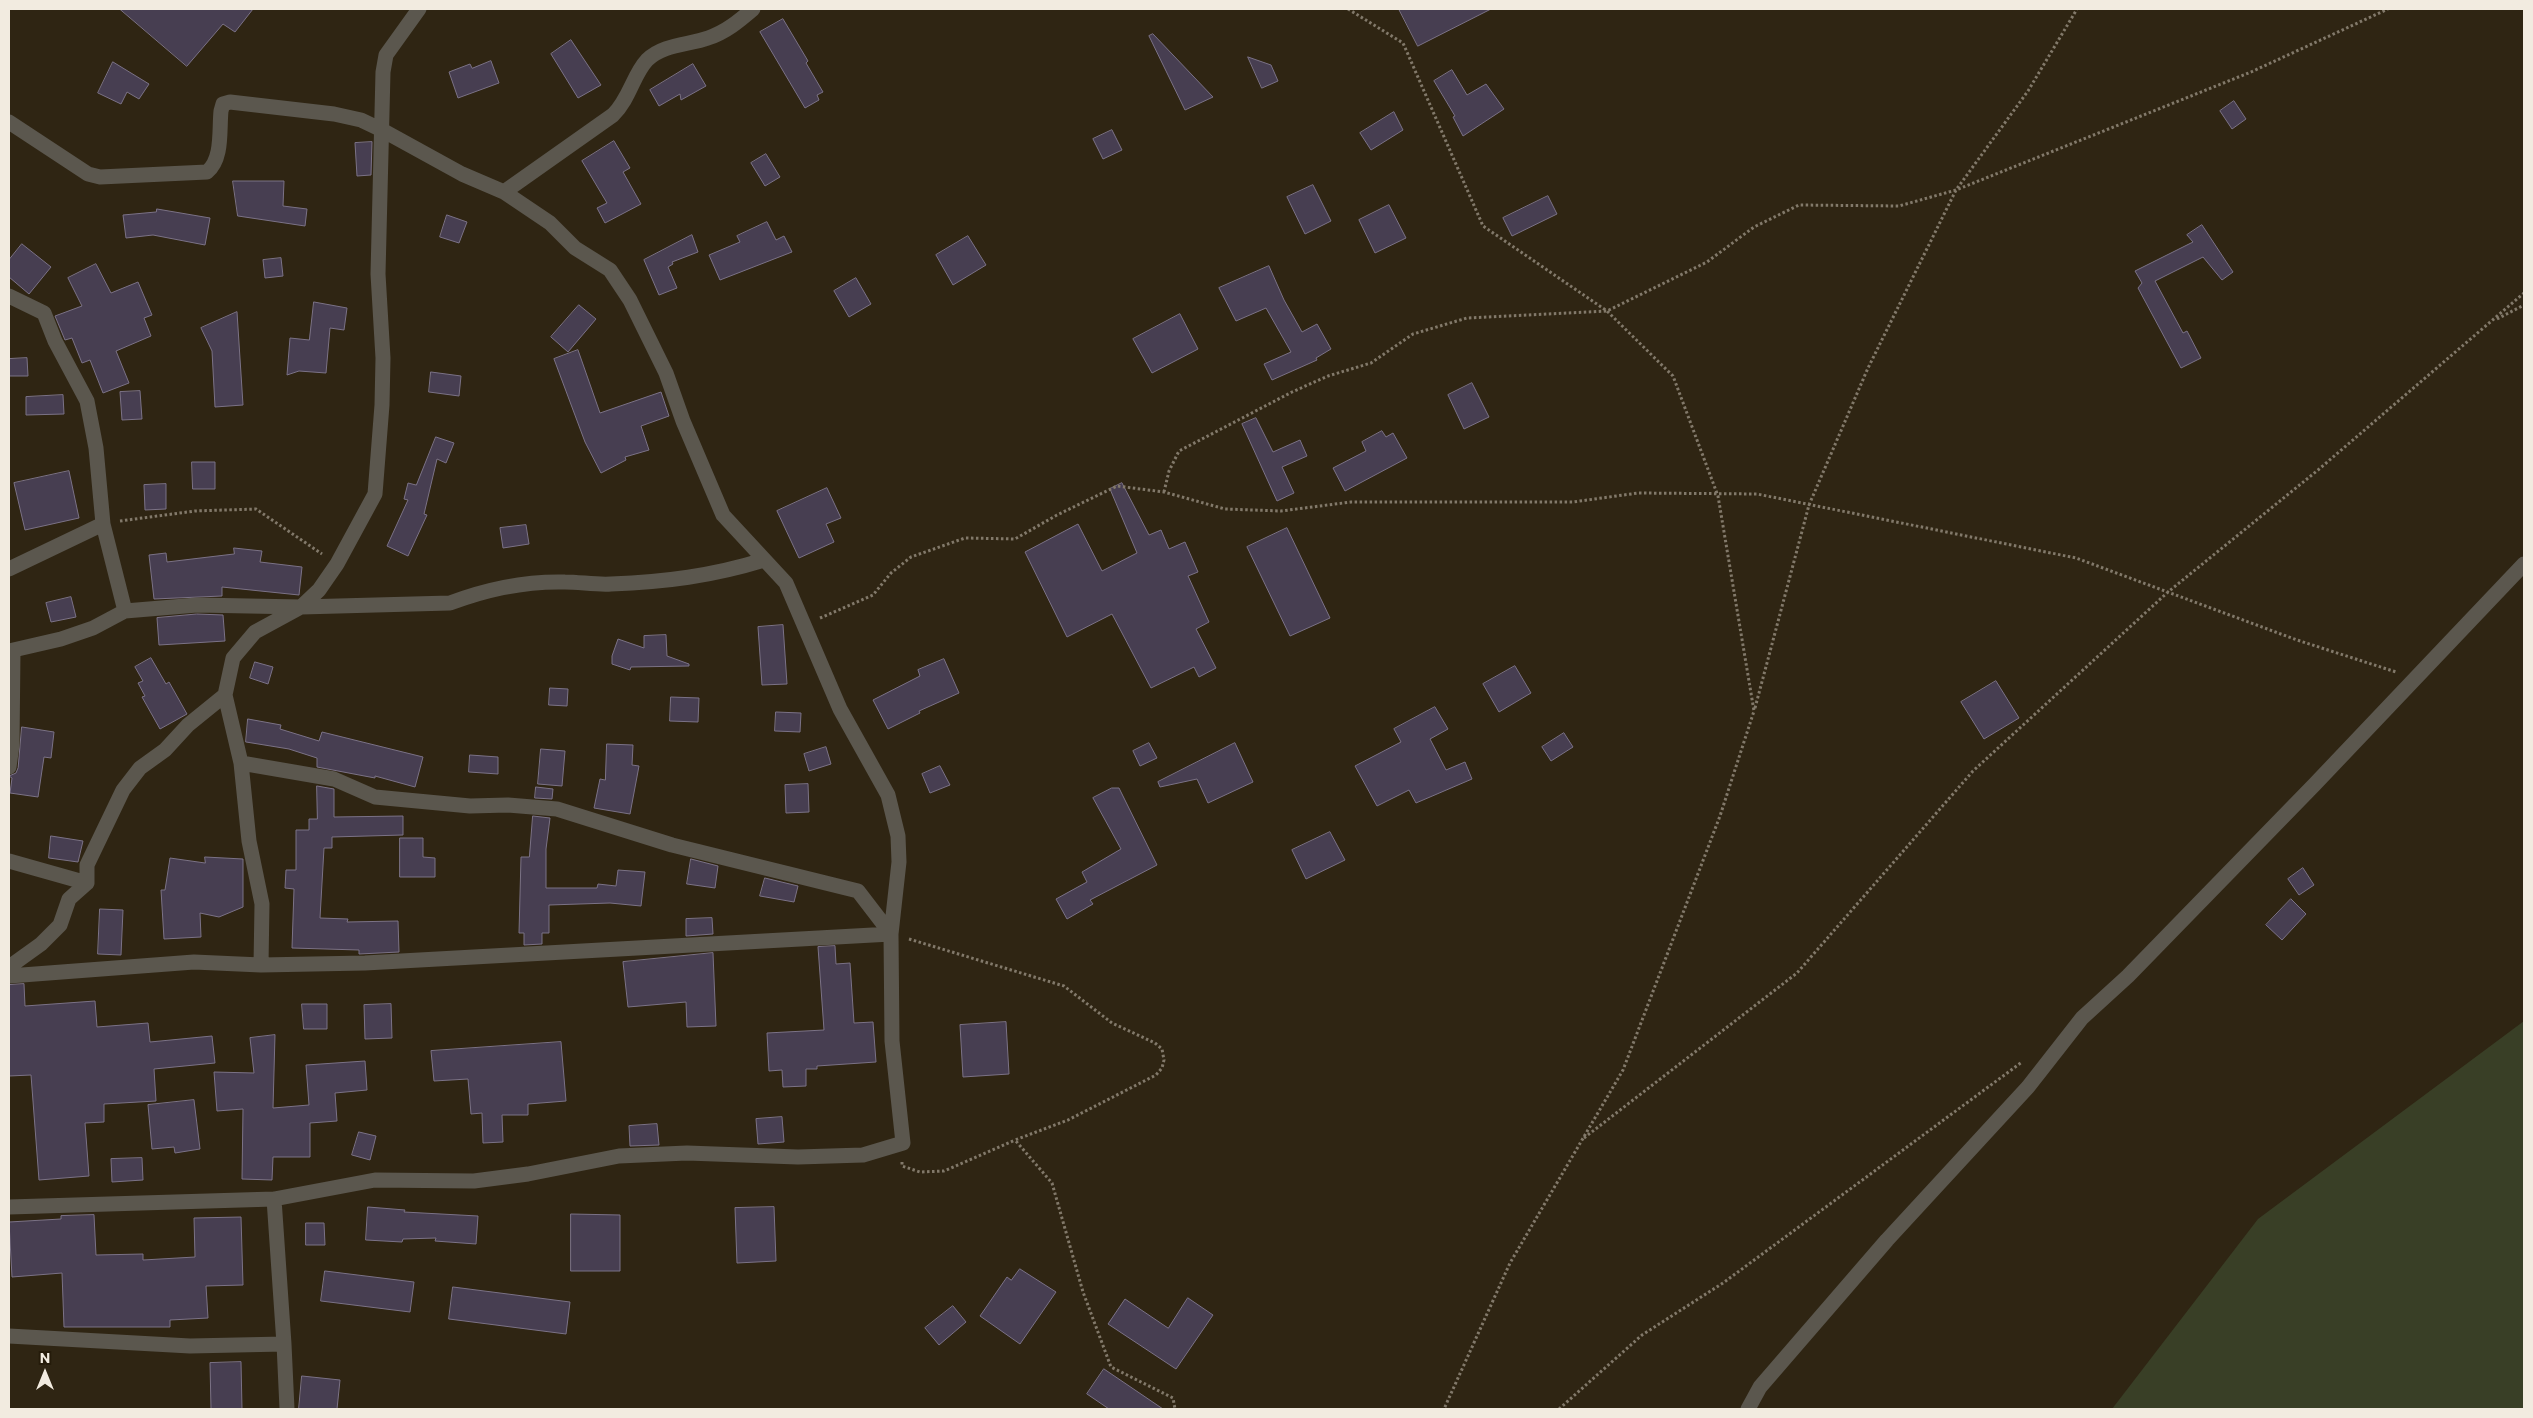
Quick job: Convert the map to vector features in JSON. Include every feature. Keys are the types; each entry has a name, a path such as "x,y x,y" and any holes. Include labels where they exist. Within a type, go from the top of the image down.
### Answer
{"street":[{"path":"261,964 262,904 249,841 241,763 225,695 233,658 255,632 301,608 319,590 337,564 375,494 383,358 378,274 381,105 386,56 419,9"},
{"path":"504,192 613,116 625,103 647,60 670,47 708,38 729,28 753,9"},
{"path":"9,122 88,174 100,177 207,172 214,167 217,157 223,104 230,102 334,114 361,120 462,174 504,192 550,223 575,248 610,270 630,300 666,373 683,421 723,515 786,583 840,709 888,795 898,836 899,862 891,934 892,1041 903,1143 863,1156 798,1157 687,1153 619,1156 528,1174 474,1182 375,1180 274,1199 9,1207"},
{"path":"9,296 44,313 56,341 87,401 96,448 102,524 124,611"},
{"path":"9,569 102,524"},
{"path":"9,767 12,745 11,651 93,628 124,611 197,605 301,608 450,603 472,595 513,585 564,582 608,584 680,580 722,572 764,560"},
{"path":"1748,1409 1760,1387 1887,1240 2028,1087 2082,1018 2128,976 2417,678 2524,564"},
{"path":"88,883 87,865 123,790 140,768 165,750 188,725 225,695"},
{"path":"241,763 334,779 375,797 470,806 508,805 557,809 672,845 858,891 891,934"},
{"path":"9,861 88,883"},
{"path":"9,967 41,944 60,925 69,899 88,883"},
{"path":"9,976 185,962 261,964 365,963 891,934"},
{"path":"274,1199 284,1344 286,1409"},
{"path":"9,1336 190,1346 284,1344"}],"path":[{"path":"1348,9 1403,43 1483,226 1607,311 1673,376 1718,496 1754,711"},
{"path":"1444,1409 1510,1263 1626,1061 1720,816 1754,711 1809,505 1868,368 1956,190 2028,91 2077,9"},
{"path":"1164,492 1169,471 1179,451 1292,392 1328,376 1371,363 1413,334 1467,318 1607,311 1707,262 1754,227 1799,205 1899,206 1956,190 2251,72 2388,9"},
{"path":"1582,1140 1796,973 1973,771 2168,592 2318,470 2524,292"},
{"path":"2492,321 2524,305"},
{"path":"804,625 873,595 890,573 911,557 965,538 1016,540 1057,515 1117,486 1164,492 1225,509 1282,511 1351,502 1573,502 1638,493 1718,496 1757,494 2076,558 2297,640 2417,678"},
{"path":"102,524 195,511 256,509 337,564"},
{"path":"891,934 1064,986 1112,1023 1155,1043 1162,1049 1164,1060 1162,1068 1156,1075 1068,1120 1015,1140 944,1171 920,1172 902,1166 903,1143"},
{"path":"1559,1409 1642,1335 1723,1283 2026,1059"},
{"path":"1015,1140 1052,1182 1083,1292 1111,1366 1173,1398 1175,1409"}],"green space":[{"path":"2524,1021 2524,1409 2112,1409 2258,1219"}],"building":[{"path":"120,9 253,9 235,32 223,24 187,66"},
{"path":"1399,9 1491,9 1418,46"},
{"path":"783,19 808,61 806,63 823,92 817,95 819,100 805,108 760,32"},
{"path":"1153,34 1213,97 1185,110 1149,36"},
{"path":"571,40 601,85 578,98 551,54"},
{"path":"1248,57 1271,65 1278,81 1262,88"},
{"path":"491,61 499,83 458,98 449,72 470,64 472,68"},
{"path":"113,62 149,84 139,99 127,92 121,104 98,93"},
{"path":"693,64 706,86 681,100 680,94 659,106 650,90"},
{"path":"1452,70 1467,95 1486,84 1504,109 1463,136 1453,117 1455,116 1434,81"},
{"path":"2234,101 2246,119 2232,129 2220,111"},
{"path":"1394,112 1403,130 1371,150 1360,133"},
{"path":"1112,130 1122,150 1103,159 1093,139"},
{"path":"614,141 630,168 623,172 641,204 605,223 597,208 607,203 582,161"},
{"path":"372,142 371,175 357,176 355,143"},
{"path":"766,154 780,177 765,186 751,163"},
{"path":"233,181 284,181 283,206 307,209 305,226 238,216"},
{"path":"1313,185 1331,221 1305,234 1287,197"},
{"path":"1548,196 1557,214 1512,236 1503,218"},
{"path":"1389,205 1406,238 1375,253 1359,220"},
{"path":"157,209 210,218 205,245 153,235 126,238 123,215 156,212"},
{"path":"447,215 467,222 459,243 440,237"},
{"path":"767,222 776,240 784,236 792,252 720,280 709,255 740,242 737,236"},
{"path":"2202,225 2233,272 2222,280 2203,257 2155,281 2183,333 2187,331 2201,358 2181,368 2138,288 2142,283 2135,271 2193,242 2187,235"},
{"path":"692,235 698,252 672,262 673,264 668,267 677,288 659,295 644,260"},
{"path":"968,236 986,265 953,285 936,255"},
{"path":"22,244 51,267 29,294 9,277 9,260"},
{"path":"281,258 283,276 265,278 263,260"},
{"path":"96,264 111,293 138,282 152,315 144,318 151,336 116,351 129,383 103,393 90,360 82,363 72,338 65,340 55,316 82,306 68,278"},
{"path":"1269,266 1284,300 1302,332 1317,324 1331,349 1316,358 1317,360 1272,380 1264,364 1291,352 1266,308 1236,321 1219,288"},
{"path":"856,278 871,304 849,317 834,291"},
{"path":"314,302 347,308 344,330 330,328 326,373 299,371 287,375 290,338 309,340"},
{"path":"579,305 596,319 568,352 551,337"},
{"path":"237,312 243,405 215,407 212,351 201,328"},
{"path":"1180,314 1198,349 1152,373 1133,339"},
{"path":"578,350 600,413 661,392 669,416 641,426 649,450 625,457 626,460 601,473 585,442 554,359"},
{"path":"27,358 28,376 9,376 9,359"},
{"path":"431,372 461,376 459,396 429,392"},
{"path":"1472,383 1489,417 1464,429 1448,395"},
{"path":"140,391 142,419 122,420 120,392"},
{"path":"63,395 64,414 26,415 26,397"},
{"path":"1256,418 1273,452 1300,440 1307,456 1282,467 1294,493 1277,501 1242,424"},
{"path":"1382,431 1386,437 1393,433 1407,458 1345,491 1333,468 1366,451 1362,442"},
{"path":"436,437 454,443 446,463 437,459 424,514 427,515 408,556 387,546 408,500 404,499 408,483 416,485"},
{"path":"192,462 215,462 215,489 193,489"},
{"path":"69,471 79,518 25,530 14,483"},
{"path":"1122,483 1149,535 1161,530 1169,549 1185,542 1198,572 1188,576 1209,622 1196,629 1216,668 1199,677 1194,667 1151,688 1112,614 1067,637 1025,552 1078,524 1102,571 1137,553 1110,489"},
{"path":"166,484 166,509 145,510 144,485"},
{"path":"827,488 841,518 826,524 834,542 799,558 777,511"},
{"path":"526,525 529,544 503,548 500,528"},
{"path":"1287,528 1330,618 1290,636 1247,547"},
{"path":"234,548 262,551 260,562 302,567 299,595 222,587 222,596 154,599 149,555 166,553 167,562 234,554"},
{"path":"71,597 76,617 51,622 46,603"},
{"path":"197,614 223,615 225,641 159,645 157,618"},
{"path":"783,625 787,684 762,685 758,627"},
{"path":"666,635 667,656 689,664 689,666 631,667 630,670 612,664 612,656 618,639 644,648 644,636"},
{"path":"151,658 166,684 169,682 187,714 160,729 142,697 145,696 138,683 143,681 135,667"},
{"path":"944,659 959,693 919,711 920,713 888,729 873,700 920,676 918,670"},
{"path":"255,662 273,667 268,684 250,678"},
{"path":"1515,666 1531,693 1499,712 1483,684"},
{"path":"1996,681 2019,718 1984,739 1961,702"},
{"path":"550,688 568,689 567,706 549,705"},
{"path":"671,697 699,698 698,722 670,721"},
{"path":"1435,707 1448,729 1430,739 1446,770 1465,762 1472,779 1416,803 1409,790 1377,806 1355,766 1401,742 1394,729"},
{"path":"776,712 801,713 800,732 775,731"},
{"path":"248,719 281,725 280,729 319,741 322,732 423,757 415,787 375,776 375,778 317,767 317,758 289,749 246,742"},
{"path":"22,727 54,732 51,758 44,757 38,797 10,793 12,778 9,776 16,773 18,768"},
{"path":"1564,733 1573,747 1551,761 1542,747"},
{"path":"1149,743 1157,758 1140,766 1133,751"},
{"path":"1235,743 1253,782 1208,803 1197,779 1160,787 1158,782"},
{"path":"607,744 633,745 632,765 639,766 630,814 594,808 600,779 605,780"},
{"path":"826,747 831,764 809,771 804,754"},
{"path":"541,749 565,751 562,786 538,784"},
{"path":"470,755 498,757 498,774 469,772"},
{"path":"940,766 950,785 930,793 922,774"},
{"path":"808,784 809,812 786,813 785,785"},
{"path":"317,786 334,789 334,817 403,816 403,835 332,837 332,848 324,848 320,918 348,919 347,922 398,921 399,952 359,954 359,950 292,948 294,889 285,888 286,870 296,870 296,830 309,830 309,819 317,819"},
{"path":"536,787 553,789 552,799 535,798"},
{"path":"1112,788 1119,788 1157,865 1090,900 1093,904 1067,919 1056,899 1087,882 1082,872 1121,849 1093,798"},
{"path":"533,816 550,818 546,849 546,888 597,888 598,884 616,886 618,870 645,872 641,906 610,903 549,905 549,933 542,933 542,944 524,945 524,933 519,933 521,857 529,857"},
{"path":"1330,832 1345,860 1306,879 1292,850"},
{"path":"51,836 83,841 78,862 49,858"},
{"path":"400,838 423,838 423,857 435,858 435,877 400,877"},
{"path":"205,857 243,859 243,907 219,917 200,913 201,937 164,939 161,890 165,890 170,858 205,863"},
{"path":"691,859 718,866 715,888 687,884"},
{"path":"2303,868 2314,885 2299,895 2288,879"},
{"path":"765,878 798,886 794,902 760,896"},
{"path":"2291,899 2306,914 2282,940 2266,925"},
{"path":"100,909 123,910 121,955 98,954"},
{"path":"712,918 713,934 686,936 686,919"},
{"path":"835,946 836,964 850,963 854,1023 873,1022 876,1062 817,1066 817,1069 806,1069 806,1086 783,1087 782,1070 769,1071 767,1033 824,1030 818,947"},
{"path":"713,953 716,1026 687,1027 686,1002 628,1007 623,962"},
{"path":"24,984 25,1006 95,1001 97,1027 148,1023 150,1042 212,1036 215,1063 154,1069 156,1101 104,1104 104,1122 85,1123 89,1176 39,1180 31,1075 9,1076 9,985"},
{"path":"302,1004 327,1004 327,1029 304,1029"},
{"path":"391,1004 392,1038 365,1039 364,1005"},
{"path":"1006,1022 1009,1074 963,1077 960,1025"},
{"path":"275,1035 273,1108 309,1105 306,1065 365,1061 367,1090 335,1093 337,1121 310,1123 310,1157 273,1157 272,1180 242,1179 243,1109 217,1111 214,1072 254,1073 250,1038"},
{"path":"561,1042 566,1101 528,1104 528,1115 502,1115 503,1142 483,1143 482,1113 471,1114 468,1079 434,1081 431,1051"},
{"path":"194,1100 200,1149 175,1153 174,1147 152,1149 148,1105"},
{"path":"782,1117 784,1142 758,1144 756,1119"},
{"path":"657,1124 659,1145 630,1146 629,1126"},
{"path":"359,1132 376,1136 370,1160 352,1155"},
{"path":"142,1158 143,1180 112,1182 111,1159"},
{"path":"368,1207 405,1210 404,1212 478,1216 476,1244 435,1241 436,1238 403,1239 402,1242 366,1240"},
{"path":"774,1207 776,1261 737,1263 735,1208"},
{"path":"571,1214 620,1215 620,1271 571,1271"},
{"path":"94,1215 96,1255 143,1254 143,1260 195,1257 194,1218 241,1217 243,1285 206,1286 208,1318 170,1320 170,1327 64,1327 62,1273 12,1277 9,1222 61,1219 61,1216"},
{"path":"306,1223 324,1223 325,1245 306,1245"},
{"path":"1020,1269 1056,1292 1020,1344 980,1316 1007,1277 1011,1280"},
{"path":"325,1271 414,1282 410,1312 321,1301"},
{"path":"453,1287 570,1302 566,1334 449,1319"},
{"path":"1188,1298 1213,1315 1176,1369 1108,1324 1125,1299 1168,1328"},
{"path":"953,1306 966,1322 939,1345 925,1328"},
{"path":"241,1362 242,1409 211,1409 210,1363"},
{"path":"1104,1369 1163,1409 1109,1409 1087,1394"},
{"path":"302,1376 340,1380 337,1409 299,1409"}]}
